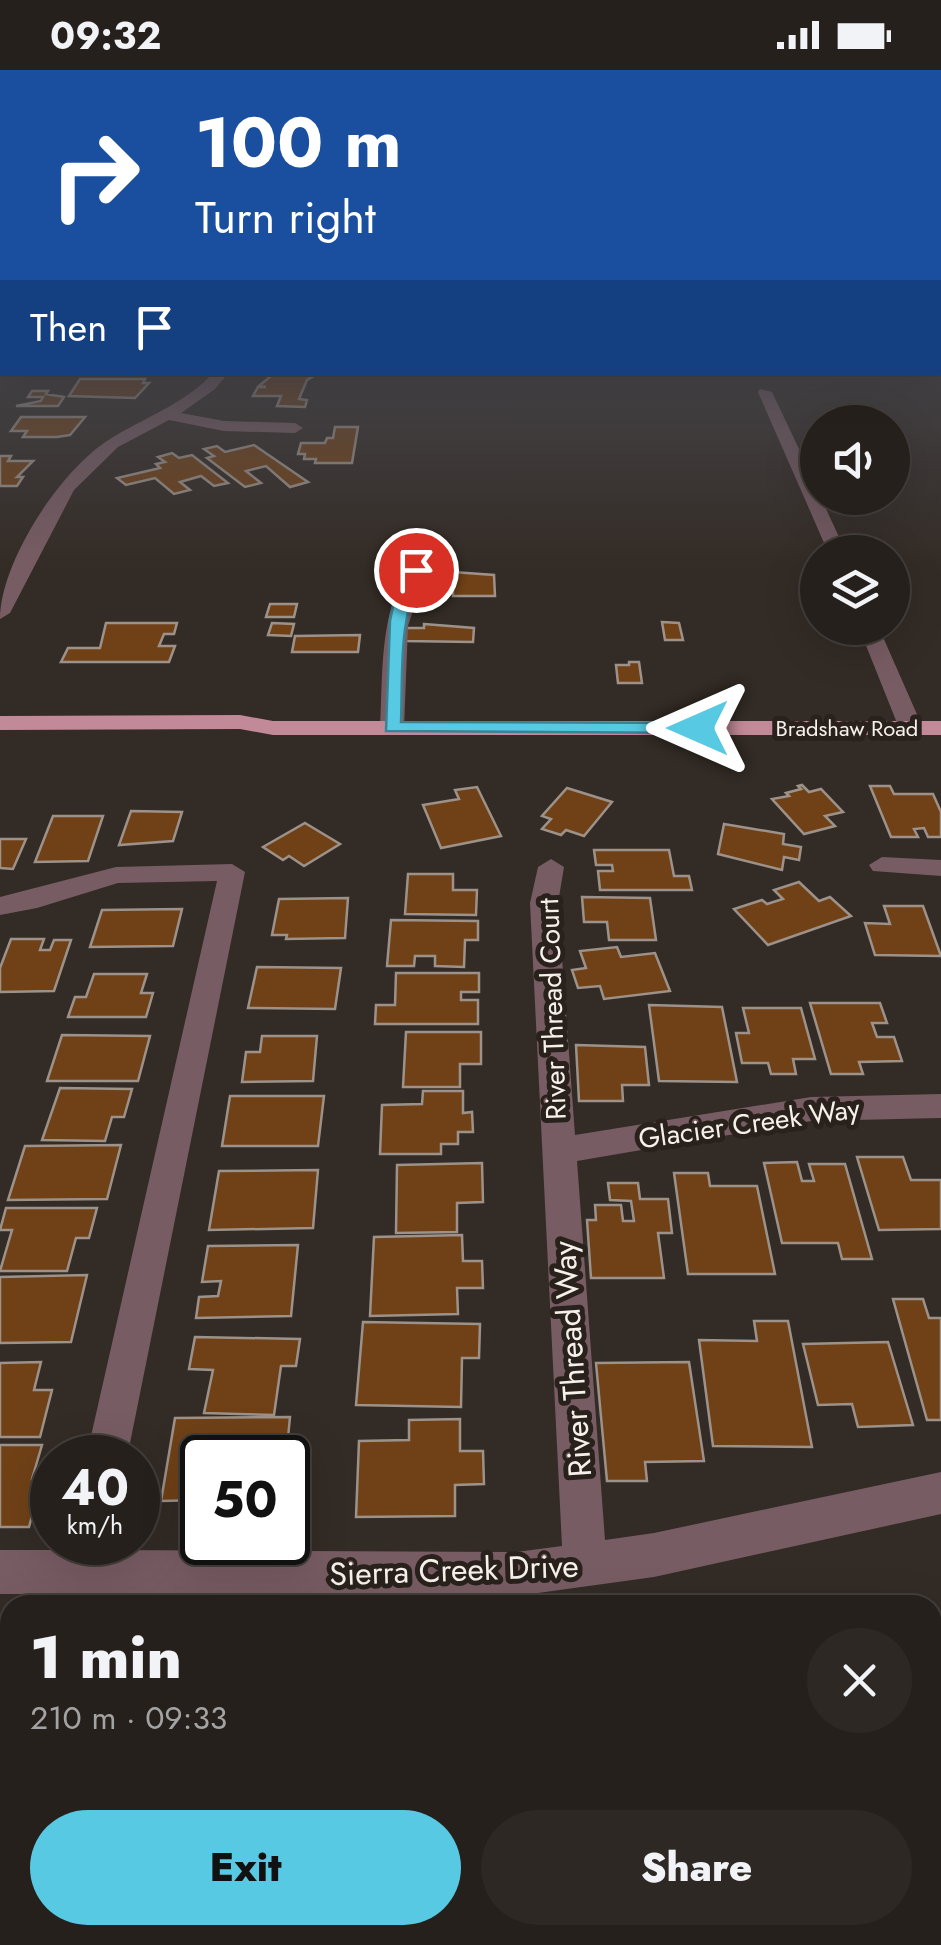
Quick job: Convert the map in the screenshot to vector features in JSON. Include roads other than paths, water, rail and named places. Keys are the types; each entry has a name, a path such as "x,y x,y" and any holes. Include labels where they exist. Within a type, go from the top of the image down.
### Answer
{"main road":[{"name":"Bradshaw Road","path":"0,723 240,722 273,728 941,728"},
{"name":"Bradshaw Road","path":"0,739 235,737 273,728"}],"street":[{"path":"0,614 80,472 103,450 200,394"},
{"path":"766,394 829,535"},
{"path":"164,414 224,426 294,428"},
{"path":"392,728 398,621 404,592 416,570"},
{"path":"876,645 911,728"},
{"path":"882,865 941,868"},
{"name":"River Thread Court","path":"551,867 544,903 558,1151"},
{"path":"0,906 27,902 116,875 232,872 111,1435"},
{"name":"Glacier Creek Way","path":"558,1151 811,1109 941,1106"},
{"name":"River Thread Way","path":"558,1151 585,1567"},
{"name":"Sierra Creek Drive","path":"0,1572 478,1574 585,1567 941,1494"}]}
